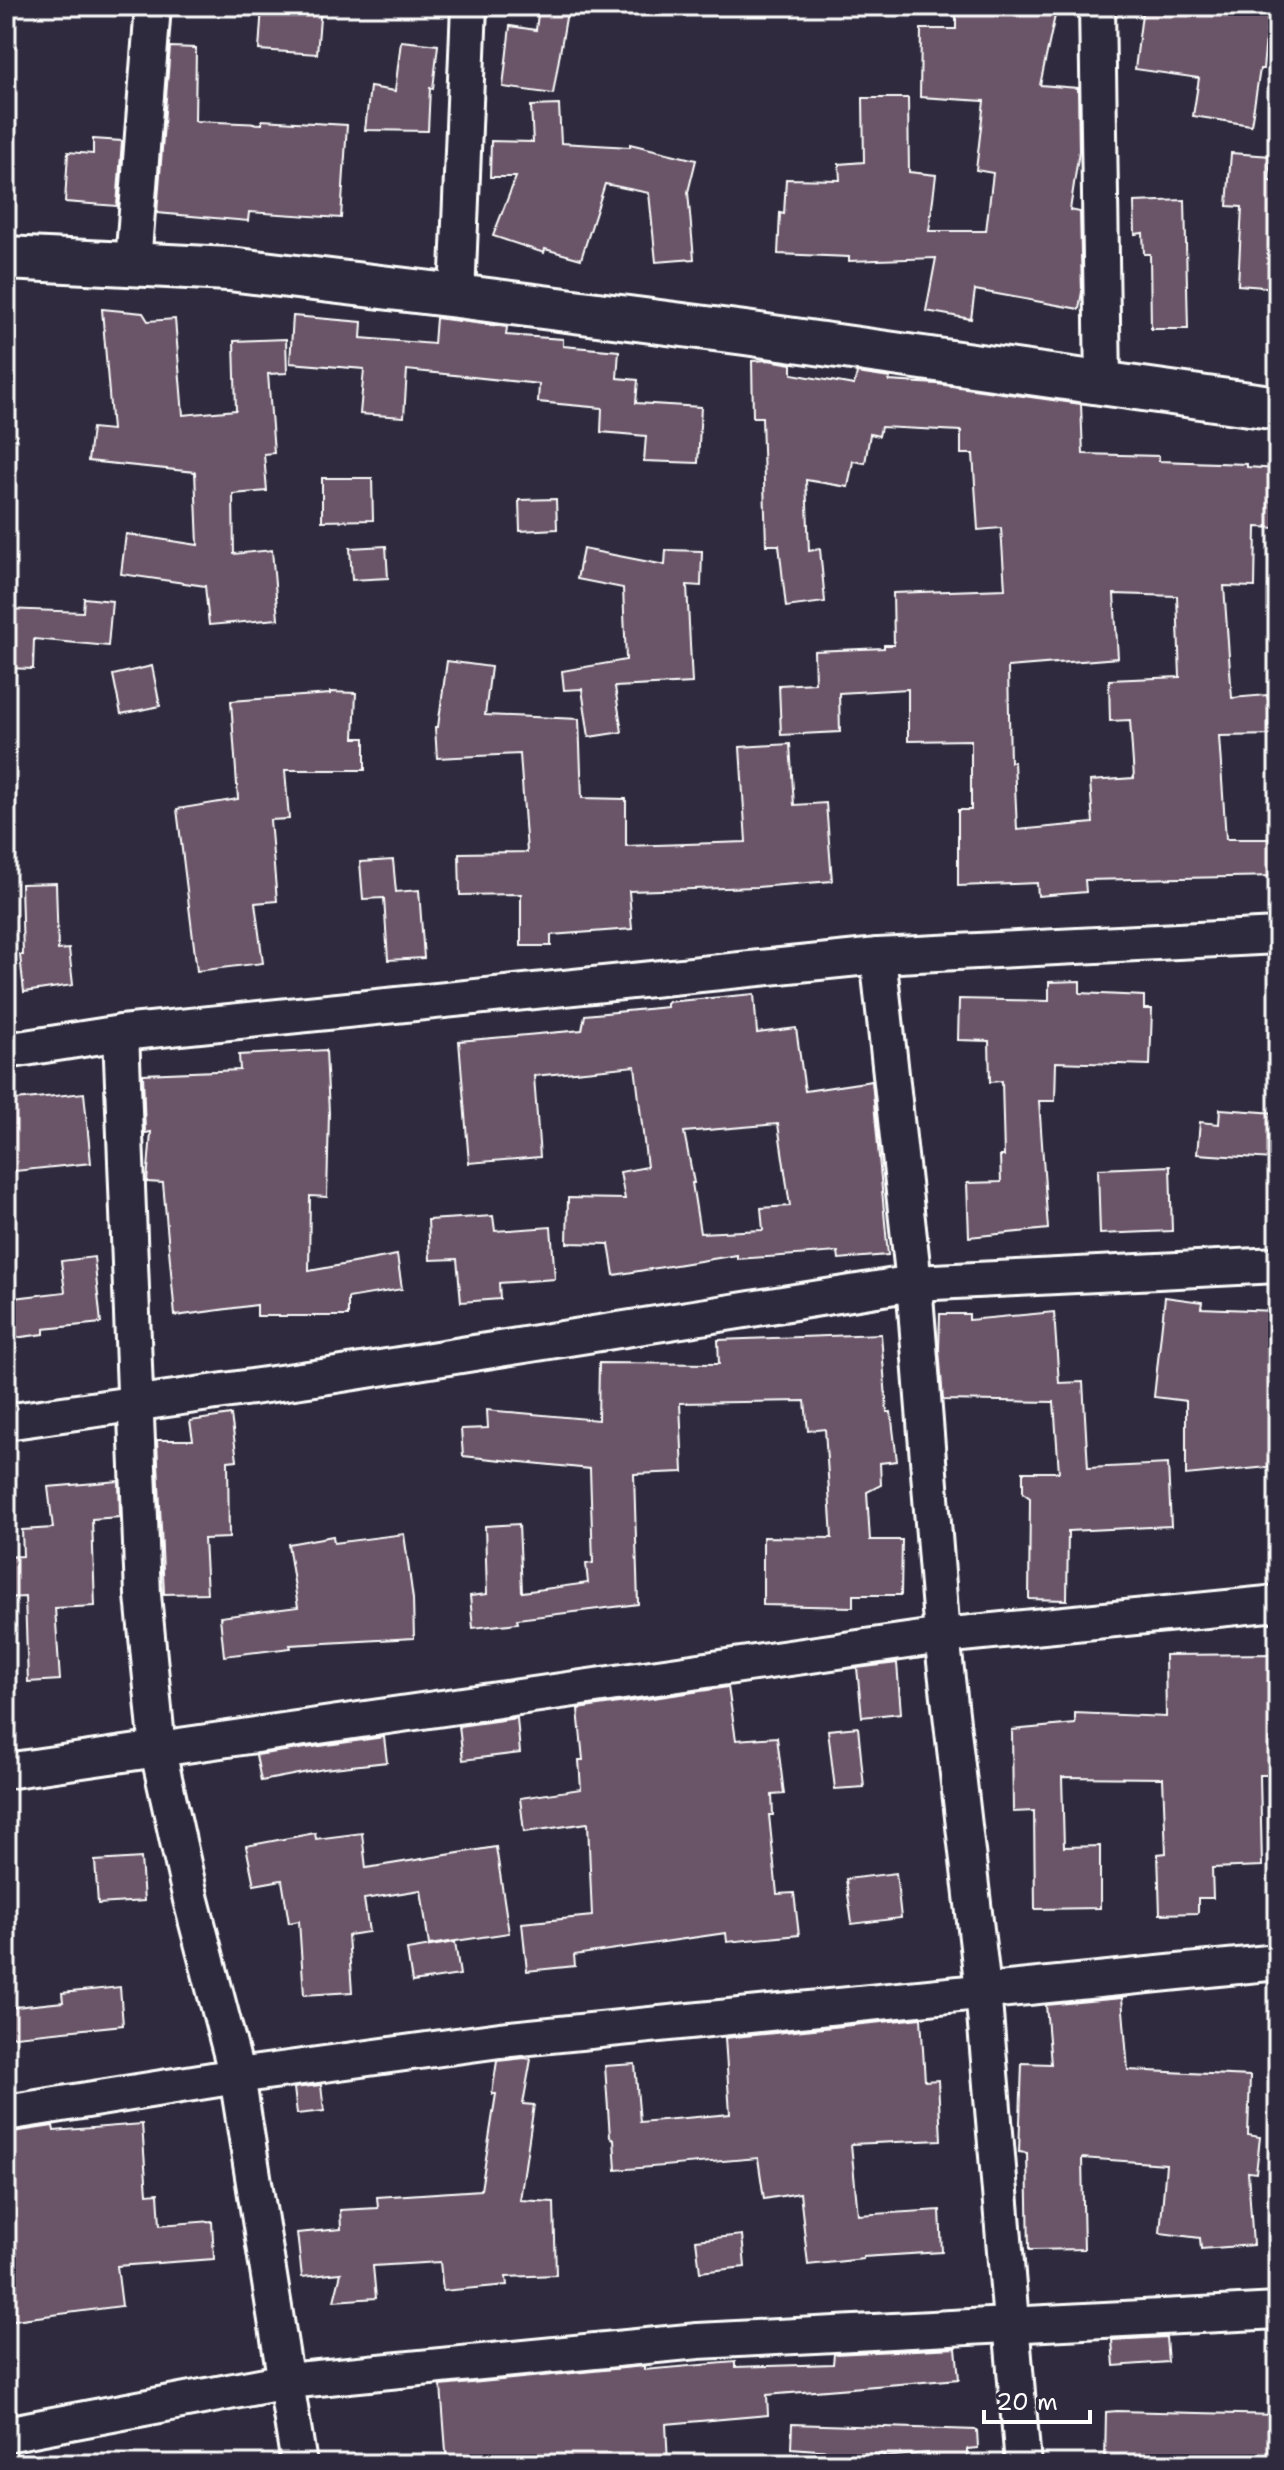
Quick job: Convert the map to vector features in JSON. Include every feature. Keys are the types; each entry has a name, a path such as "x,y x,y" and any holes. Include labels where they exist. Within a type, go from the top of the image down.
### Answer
{"street":[{"path":"133,263 153,6"},
{"path":"457,296 469,6"},
{"path":"1097,6 1103,383"},
{"path":"6,258 229,269 457,296 1278,408"},
{"path":"6,1051 121,1033 878,956 1278,936"},
{"path":"878,956 914,1283 942,1636 983,1990 1023,2464"},
{"path":"121,1033 143,1595 158,1751 191,1900 237,2076 299,2464"},
{"path":"6,1422 336,1375 914,1283 1278,1265"},
{"path":"6,1771 942,1636 1278,1603"},
{"path":"6,2113 237,2076 500,2040 1278,1962"},
{"path":"6,2434 287,2381 698,2341 1278,2311"}],"building":[{"path":"262,6 321,6 317,54 259,50"},
{"path":"539,6 568,6 553,94 503,87 510,26 536,30"},
{"path":"956,6 1033,6 1056,11 1040,85 1078,88 1079,151 1070,210 1080,212 1082,292 1079,309 975,290 971,319 926,311 936,258 849,261 849,257 778,254 786,179 840,180 839,164 864,162 863,98 908,98 909,172 936,175 929,231 986,231 993,173 976,170 984,101 920,97 921,29 956,29"},
{"path":"1143,6 1269,6 1263,69 1260,69 1251,125 1193,116 1199,78 1135,69"},
{"path":"401,41 438,45 433,89 430,88 428,131 365,130 370,87 395,91"},
{"path":"170,47 196,48 195,121 262,124 262,120 347,125 341,218 249,212 248,221 157,213"},
{"path":"559,105 561,143 630,147 630,144 696,160 688,192 694,259 656,262 649,193 605,184 581,259 545,249 544,253 493,236 516,177 490,177 491,141 533,142 531,106"},
{"path":"93,139 122,141 117,206 65,202 68,152 93,154"},
{"path":"1231,153 1271,156 1269,181 1278,182 1278,288 1238,285 1242,207 1227,206"},
{"path":"1185,200 1188,329 1151,329 1150,254 1144,254 1143,233 1135,234 1134,202"},
{"path":"102,309 143,313 148,321 175,319 183,415 236,410 234,341 286,339 287,373 268,374 274,453 264,454 267,491 233,494 234,554 272,550 278,619 209,625 205,586 121,574 126,534 198,545 195,472 88,461 92,428 112,430"},
{"path":"293,316 362,322 361,338 434,344 436,318 507,327 506,335 563,339 563,346 619,351 617,378 638,380 636,403 701,407 698,463 644,461 646,436 601,432 602,408 538,402 539,384 407,370 404,417 360,414 364,369 290,363"},
{"path":"752,361 792,364 792,374 854,385 857,373 890,378 889,381 937,384 1081,404 1083,454 1159,456 1159,461 1247,464 1247,467 1278,469 1278,528 1256,527 1255,587 1224,586 1232,698 1267,695 1268,699 1278,700 1278,735 1219,736 1226,839 1278,839 1278,876 1085,880 1086,892 1038,896 1037,883 958,886 958,810 971,810 971,740 908,741 908,689 839,693 840,732 781,735 779,685 815,683 814,651 894,645 893,593 1005,589 1001,528 978,530 973,454 961,454 961,431 881,427 879,436 870,434 865,463 853,461 848,487 806,480 809,551 820,549 825,602 786,607 779,545 766,545 762,417 753,417","holes":["1114,594 1177,596 1180,677 1109,680 1110,721 1130,720 1134,778 1090,781 1093,823 1017,830 1014,762 1010,762 1008,667 1118,658"]},
{"path":"322,478 372,478 373,520 322,521"},
{"path":"556,499 557,529 520,531 519,500"},
{"path":"386,546 388,578 352,580 350,548"},
{"path":"583,549 665,565 666,550 702,551 701,586 687,585 692,683 615,687 622,732 589,737 582,689 564,690 562,671 626,660 623,588 577,579"},
{"path":"84,598 112,601 108,646 34,639 33,669 6,668 6,609 83,612"},
{"path":"447,661 491,667 485,715 579,719 582,798 626,799 626,846 746,842 740,747 790,744 794,805 826,803 832,881 629,891 632,929 551,935 551,946 521,946 521,894 460,895 459,853 527,852 520,754 437,758 435,727 438,727"},
{"path":"152,666 160,706 121,714 113,675"},
{"path":"330,692 356,693 354,738 365,738 365,770 285,770 289,819 270,820 277,901 255,903 263,963 197,971 177,809 238,799 231,701"},
{"path":"393,860 396,892 419,890 424,958 388,960 384,898 363,899 360,862"},
{"path":"56,883 58,950 69,949 73,985 24,992 20,955 23,955 21,884"},
{"path":"1080,981 1080,993 1144,996 1144,1009 1152,1009 1150,1065 1056,1062 1055,1101 1039,1101 1048,1229 969,1237 967,1183 1001,1182 1000,1156 1004,1156 1002,1081 990,1082 989,1041 958,1040 959,999 1049,1001 1049,982"},
{"path":"754,994 757,1033 796,1028 805,1091 872,1081 888,1255 839,1259 838,1252 737,1259 737,1255 614,1275 609,1244 567,1243 568,1198 625,1199 620,1172 647,1167 635,1066 534,1076 540,1157 469,1163 459,1041 582,1030 585,1015 667,1007 667,1002","holes":["778,1124 790,1206 761,1208 763,1230 700,1233 684,1132"]},
{"path":"326,1050 329,1113 327,1197 310,1196 309,1271 397,1255 402,1289 348,1298 348,1316 257,1316 257,1305 175,1316 163,1183 147,1182 151,1132 145,1133 143,1074 240,1070 239,1055"},
{"path":"84,1093 91,1163 6,1172 6,1101"},
{"path":"1220,1109 1276,1113 1273,1159 1197,1154 1200,1122 1219,1124"},
{"path":"1170,1166 1172,1231 1100,1234 1098,1169"},
{"path":"493,1216 495,1231 551,1227 555,1279 499,1283 500,1299 461,1302 457,1259 430,1260 428,1220"},
{"path":"94,1257 101,1323 44,1329 44,1334 6,1339 6,1299 65,1292 61,1261"},
{"path":"1165,1297 1202,1302 1201,1308 1275,1311 1273,1439 1278,1439 1278,1466 1186,1475 1186,1401 1154,1397"},
{"path":"1054,1312 1059,1383 1083,1382 1088,1468 1168,1464 1171,1526 1068,1531 1067,1600 1029,1599 1030,1498 1023,1493 1023,1472 1059,1472 1054,1402 943,1400 939,1349 940,1314 969,1314 969,1320"},
{"path":"881,1334 887,1412 891,1412 897,1461 880,1463 881,1485 867,1492 870,1540 902,1540 901,1595 853,1595 853,1607 763,1605 763,1537 832,1538 825,1429 808,1431 805,1401 680,1403 683,1472 634,1474 638,1604 517,1619 518,1623 473,1628 470,1596 487,1594 485,1526 519,1524 522,1592 588,1583 586,1564 593,1563 590,1469 463,1456 461,1429 488,1428 487,1410 598,1420 599,1363 719,1364 718,1340"},
{"path":"231,1415 237,1460 228,1461 229,1538 204,1539 207,1593 164,1594 157,1440 193,1440 190,1421"},
{"path":"119,1481 120,1517 92,1519 95,1606 55,1608 60,1680 28,1682 25,1597 6,1598 6,1557 23,1556 22,1530 53,1528 48,1487"},
{"path":"404,1534 413,1599 414,1638 290,1645 291,1648 224,1656 220,1617 298,1607 288,1544 333,1536 334,1543"},
{"path":"1278,1654 1278,1687 1274,1687 1275,1775 1260,1775 1262,1866 1212,1868 1213,1898 1198,1898 1198,1913 1160,1914 1158,1854 1166,1853 1163,1778 1062,1777 1064,1847 1100,1846 1100,1908 1035,1909 1034,1811 1013,1812 1012,1730 1075,1724 1075,1713 1166,1717 1165,1655"},
{"path":"897,1663 901,1713 862,1717 857,1668"},
{"path":"728,1687 736,1740 777,1737 784,1794 772,1795 773,1815 769,1815 777,1894 794,1893 799,1935 727,1942 726,1933 574,1955 575,1966 527,1971 522,1923 592,1916 588,1823 524,1832 520,1798 581,1789 579,1760 583,1760 578,1709"},
{"path":"517,1718 520,1753 463,1760 459,1726"},
{"path":"858,1727 864,1787 835,1789 828,1730"},
{"path":"384,1737 387,1762 324,1769 261,1781 256,1755"},
{"path":"315,1833 316,1839 362,1833 366,1868 496,1847 509,1933 429,1945 421,1890 364,1899 369,1932 348,1935 352,1992 304,1995 299,1921 289,1923 282,1880 254,1885 246,1846"},
{"path":"141,1858 144,1901 98,1904 95,1861"},
{"path":"896,1873 901,1918 852,1924 846,1879"},
{"path":"455,1942 460,1975 412,1982 407,1950"},
{"path":"120,1987 123,2025 6,2037 6,2008 63,2002 62,1993"},
{"path":"1122,1998 1128,2070 1250,2076 1248,2135 1260,2137 1256,2173 1248,2172 1253,2245 1201,2249 1200,2238 1160,2233 1166,2164 1082,2158 1084,2249 1029,2250 1027,2153 1019,2152 1022,2063 1051,2064 1046,2005"},
{"path":"921,2018 925,2081 938,2080 941,2140 851,2144 858,2215 940,2210 942,2252 863,2257 808,2265 800,2193 764,2199 758,2158 616,2170 614,2139 610,2137 605,2066 635,2064 640,2122 730,2114 725,2038"},
{"path":"531,2059 523,2104 534,2105 520,2200 554,2202 556,2275 506,2277 507,2285 443,2291 440,2262 373,2266 376,2298 334,2301 341,2273 302,2277 297,2233 341,2229 340,2210 378,2208 377,2197 481,2190 496,2094 492,2094 497,2061"},
{"path":"321,2085 324,2111 297,2114 294,2088"},
{"path":"142,2124 147,2194 158,2193 160,2225 212,2221 214,2259 117,2266 122,2306 6,2321 6,2133 53,2126 54,2131"},
{"path":"742,2235 745,2267 700,2272 696,2240"},
{"path":"1166,2337 1168,2362 1114,2366 1112,2340"},
{"path":"956,2348 959,2379 767,2395 768,2415 666,2424 668,2464 447,2464 441,2386 644,2366 644,2370 735,2362 735,2367 833,2364 834,2354"},
{"path":"1106,2412 1278,2415 1278,2457 1174,2454 1173,2463 1105,2461"},
{"path":"792,2424 977,2430 978,2448 967,2449 967,2464 927,2464 928,2453 884,2457 791,2448"}]}
